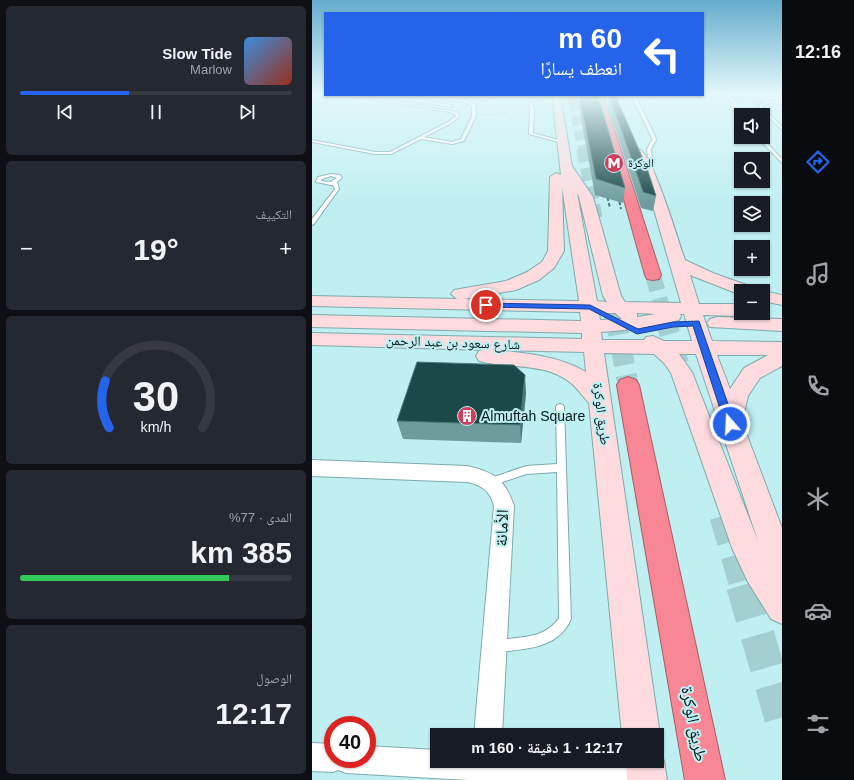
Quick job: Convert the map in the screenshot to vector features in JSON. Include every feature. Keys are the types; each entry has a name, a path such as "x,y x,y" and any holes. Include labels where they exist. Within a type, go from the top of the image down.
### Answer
{"highway":[{"path":"609,130 652,275"},
{"name":"طريق الوكرة","path":"628,385 705,780"}],"main road":[{"name":"طريق الوكرة","path":"558,130 590,307 592,337 640,728"},
{"path":"633,139 652,182 704,348 782,567"},
{"path":"396,303 510,286 533,276 548,264 556,252 556,163 562,153"},
{"path":"562,153 586,197 612,296 619,307 642,331 672,358 681,372 742,539 759,572 782,608"},
{"path":"678,263 707,278 734,287"},
{"path":"770,297 782,300"},
{"path":"312,301 619,307 782,325"},
{"path":"590,307 642,331 704,348 782,349"},
{"path":"312,320 592,337 642,331 694,315 734,311"},
{"path":"770,311 782,311"},
{"path":"592,337 642,331"},
{"name":"شارع سعود بن عبد الرحمن","path":"312,339 364,340 592,337"},
{"path":"364,340 547,365 563,370 578,378 600,401"},
{"path":"730,424 736,395 752,373 782,357"}],"street":[{"path":"312,468 467,474 480,477 491,482"},
{"name":"الأمانة","path":"488,728 504,506 500,493 491,482"},
{"path":"312,757 324,758"},
{"path":"376,760 430,762"},
{"path":"566,768 646,772"}],"lane":[{"path":"312,141 375,153 395,152 435,130"},
{"path":"422,138 448,142 460,142 464,139 468,130"},
{"path":"531,130 531,134 562,153"},
{"path":"650,130 654,140 649,149 652,161 652,182"},
{"path":"312,136 395,152"},
{"path":"765,144 782,162"},
{"path":"316,175 323,177"},
{"path":"312,184 318,182 327,184 334,183 340,180 340,177 334,175 323,177 318,179 318,182"},
{"path":"312,223 338,189 334,183"},
{"path":"494,646 544,640 552,636 561,627 564,619 560,407"},
{"path":"491,482 526,470 562,468"}],"building":[{"path":"586,130 608,130 625,188 596,179"},
{"path":"621,130 631,130 647,168 656,196 643,192"},
{"name":"Almuftah Square","path":"417,362 514,365 525,375 520,425 397,421"}],"tunnel":[{"path":"579,130 583,150"},
{"path":"583,149 597,223"},
{"path":"653,275 664,315"},
{"path":"609,284 615,315"},
{"path":"615,314 628,385"},
{"path":"664,314 680,370"},
{"path":"723,516 743,586"},
{"path":"743,585 782,720"}],"railway":[{"path":"605,187 610,208"},
{"path":"617,191 621,209"}],"place":[{"name":"الوكرة","path":"614,163"},
{"name":"Almuftah Square","path":"467,416"}],"route":[{"path":"486,305 590,307 637,332 673,325 696,323 730,424"}]}
